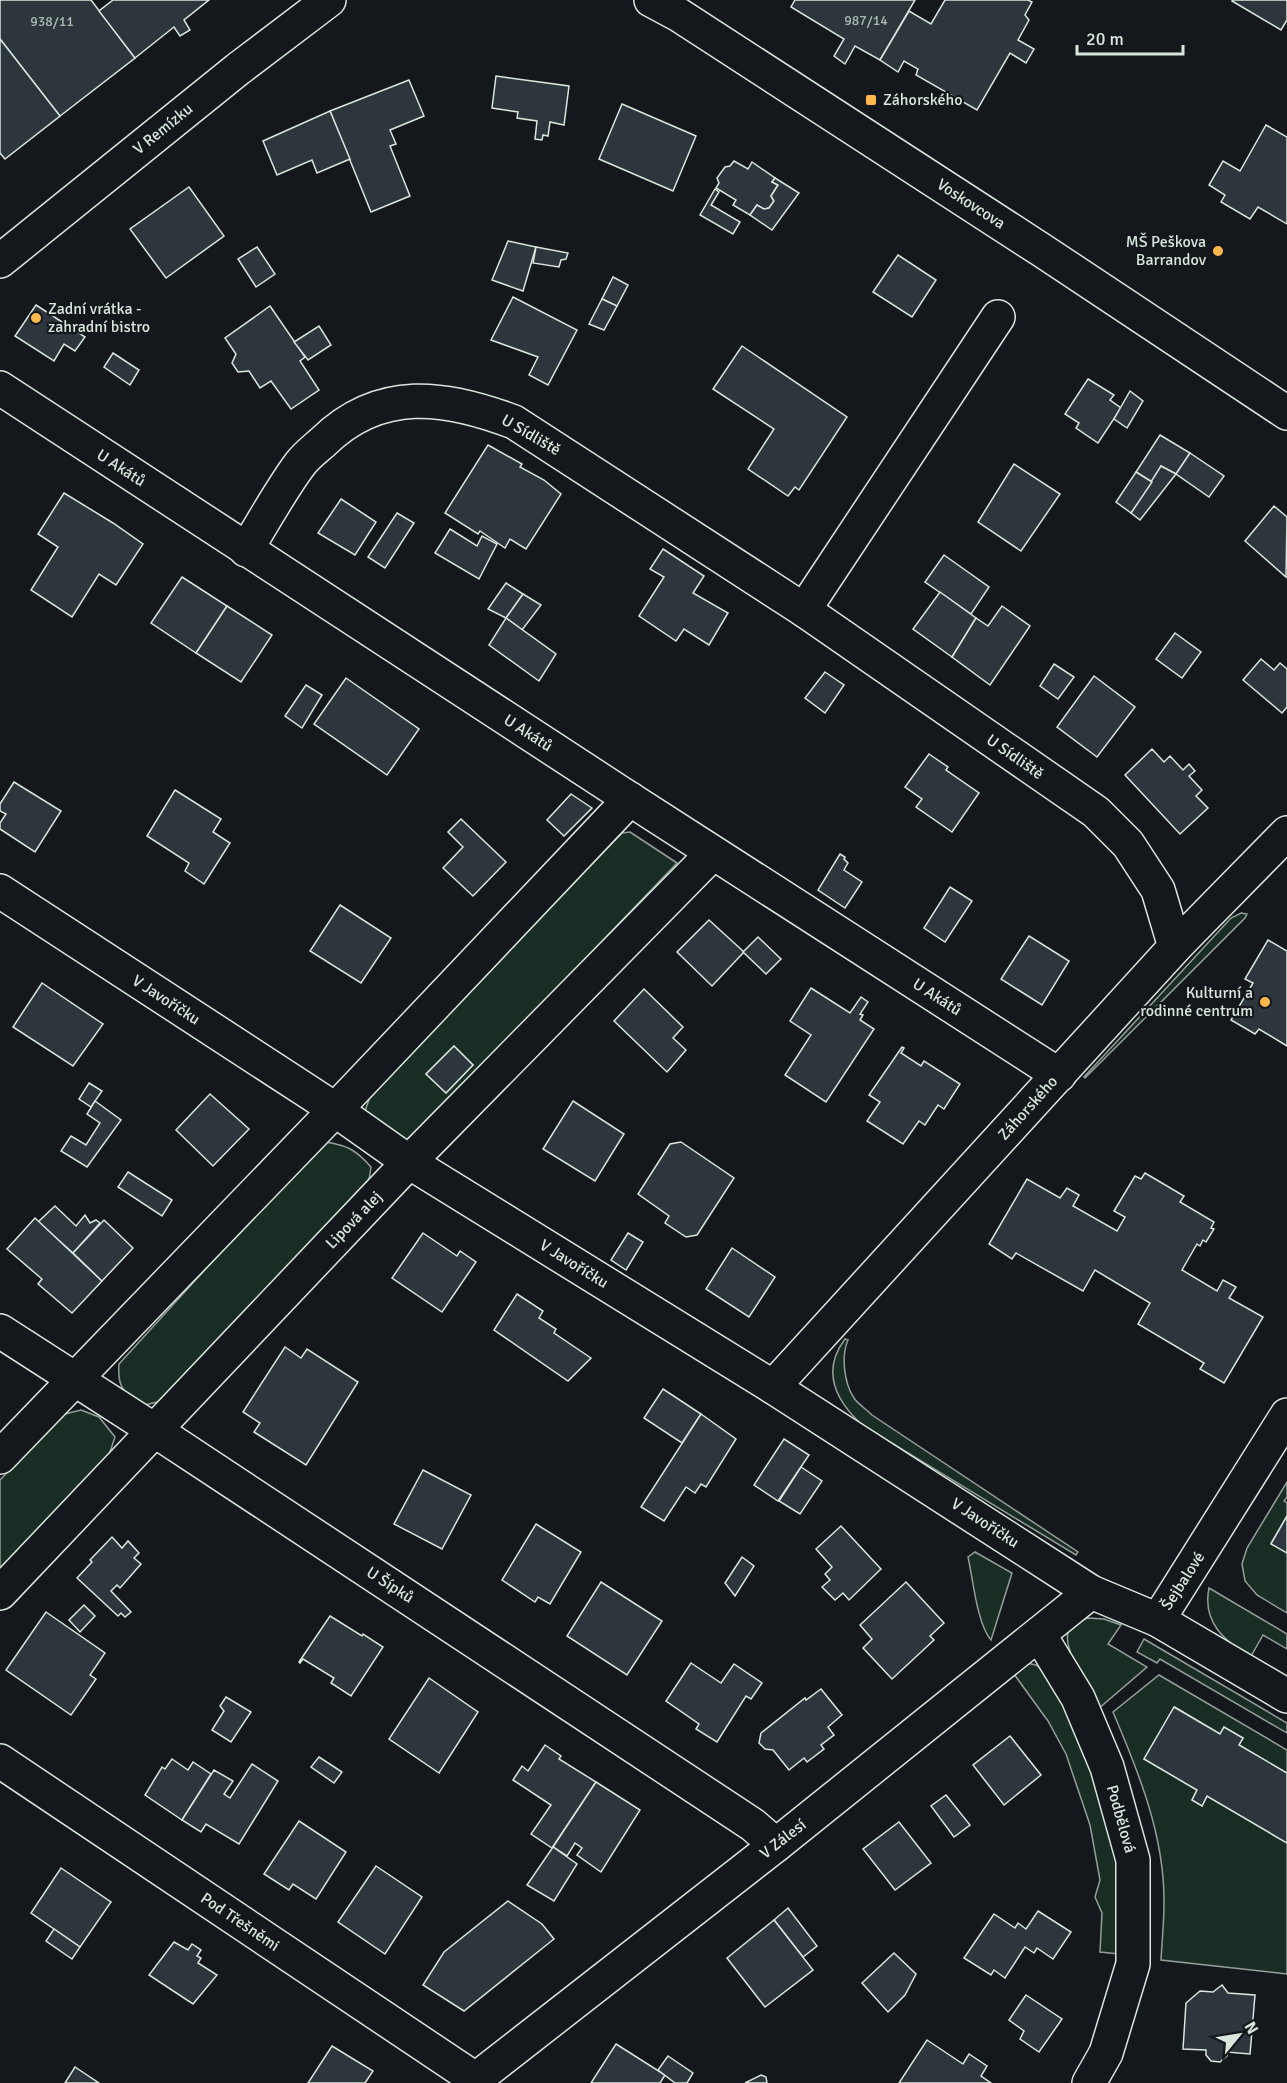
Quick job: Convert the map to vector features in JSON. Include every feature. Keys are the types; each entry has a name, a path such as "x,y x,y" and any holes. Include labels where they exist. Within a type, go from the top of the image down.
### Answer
{"street":[{"name":"V Remízku","path":"0,261 238,69 328,0"},
{"name":"Voskovcova","path":"651,0 679,15 1287,413"},
{"path":"804,610 998,317"},
{"name":"U Akátů","path":"0,388 713,853 1059,1075"},
{"name":"U Sídliště","path":"246,550 301,463 337,428 369,410 408,400 446,402 479,409 514,422 804,610 1096,812 1128,844 1158,890 1175,947"},
{"path":"0,1457 335,1110 630,799"},
{"name":"Záhorského","path":"773,1387 1175,947 1287,833"},
{"name":"Lipová alej","path":"0,1593 409,1162 713,853"},
{"name":"V Javoříčku","path":"0,891 335,1110 409,1162 773,1387 1091,1592 1158,1620"},
{"name":"U Šípků","path":"0,1332 154,1430 753,1825 776,1845"},
{"name":"Šejbalové","path":"1287,1415 1158,1620 1287,1696"},
{"name":"V Zálesí","path":"476,2082 1091,1592"},
{"name":"Podbělová","path":"1039,1634 1078,1698 1107,1767 1133,1860 1133,1964 1106,2053 1089,2083"},
{"name":"Pod Třešněmi","path":"0,1761 476,2082"}],"green space":[{"path":"630,832 677,863 423,1128 409,1140 397,1139 365,1111 372,1091 622,833","holes":["454,1046 473,1065 446,1093 426,1074"]},
{"path":"1241,913 1247,914 1245,918 1085,1078 1231,918"},
{"path":"325,1142 351,1149 366,1161 371,1167 368,1186 161,1401 145,1405 132,1397 121,1385 119,1364 315,1149"},
{"path":"845,1339 848,1340 844,1361 846,1377 854,1398 860,1404 872,1415 1078,1552 1076,1555 862,1425 845,1406 834,1385 834,1362"},
{"path":"81,1410 99,1417 115,1437 108,1458 0,1572 0,1480 61,1415"},
{"path":"1287,1482 1287,1497 1284,1501 1287,1503 1287,1516 1271,1543 1287,1553 1287,1613 1257,1595 1245,1581 1242,1564 1247,1548"},
{"path":"975,1552 1012,1573 991,1640 979,1613 968,1557"},
{"path":"1209,1588 1287,1634 1287,1649 1263,1635 1250,1658 1240,1651 1224,1637 1212,1620 1209,1611"},
{"path":"1088,1618 1104,1619 1121,1625 1108,1644 1147,1667 1098,1709 1069,1650 1068,1632 1073,1623"},
{"path":"1144,1639 1287,1723 1287,1733 1160,1659 1157,1663 1137,1652"},
{"path":"1026,1663 1036,1665 1050,1675 1090,1763 1119,1865 1119,1954 1100,1952 1102,1913 1095,1897 1100,1880 1090,1825 1066,1754 1048,1721 1011,1670"},
{"path":"1159,1675 1287,1750 1287,1773 1239,1745 1243,1738 1224,1727 1220,1734 1175,1707 1144,1759 1197,1790 1192,1800 1202,1806 1207,1796 1287,1843 1287,1974 1161,1960 1164,1904 1160,1854 1149,1806 1113,1712"}],"building":[{"path":"0,0 91,0 135,58 60,116 0,39"},
{"path":"113,0 209,0 184,20 190,30 180,36 174,27 135,58 99,11"},
{"path":"795,0 915,0 880,60 855,46 845,64 834,56 844,39 791,7"},
{"path":"945,0 1028,0 1032,2 1025,15 1029,20 1018,40 1034,49 1026,63 1010,53 977,110 916,75 918,69 904,61 898,72 880,60 909,11 931,24"},
{"path":"1233,0 1287,0 1287,20 1281,30"},
{"path":"0,39 60,116 5,159 0,153"},
{"path":"496,76 569,86 564,125 550,122 548,136 543,135 542,140 535,139 537,121 517,118 518,112 492,108"},
{"path":"409,80 424,116 390,130 396,144 390,146 410,196 371,212 330,111"},
{"path":"622,104 696,136 673,191 599,159"},
{"path":"330,111 350,159 317,173 312,160 277,175 263,141"},
{"path":"1266,125 1287,137 1287,224 1258,207 1250,219 1221,202 1225,195 1209,185 1223,161 1240,171"},
{"path":"734,161 748,169 752,162 775,178 772,182 778,185 771,196 774,201 769,208 764,209 757,205 750,215 733,205 736,200 716,188 719,183 717,178 725,167 730,166"},
{"path":"775,178 799,193 772,230 750,215 757,205 764,209 769,208 774,201 771,196 778,185 772,182"},
{"path":"189,187 224,236 166,278 130,229"},
{"path":"715,189 719,192 711,205 740,222 733,234 700,215"},
{"path":"508,241 536,247 523,291 492,280"},
{"path":"257,247 275,274 256,287 238,259"},
{"path":"536,247 568,253 566,259 561,260 559,267 533,263"},
{"path":"898,255 936,280 912,317 873,292"},
{"path":"613,277 628,285 617,306 602,299"},
{"path":"513,297 577,330 548,385 529,375 538,357 491,340"},
{"path":"602,299 617,306 604,330 589,324"},
{"path":"36,305 85,337 75,351 64,344 54,361 15,336"},
{"path":"270,306 305,357 300,361 319,390 291,409 271,381 260,388 249,371 238,372 232,363 236,354 225,338"},
{"path":"319,326 331,345 308,360 294,342"},
{"path":"742,346 847,417 799,490 795,487 788,496 748,469 774,429 713,389"},
{"path":"113,353 139,370 130,385 104,367"},
{"path":"1088,379 1114,395 1110,400 1121,408 1098,443 1076,428 1079,423 1065,414"},
{"path":"1130,391 1143,401 1127,428 1114,419"},
{"path":"1160,435 1190,453 1176,474 1161,466 1152,482 1136,472"},
{"path":"488,445 522,464 520,467 544,480 561,494 526,549 510,539 505,548 480,531 478,534 445,513"},
{"path":"1190,453 1224,476 1209,497 1176,474"},
{"path":"1014,464 1060,494 1021,551 978,522"},
{"path":"1161,466 1176,474 1140,520 1131,513"},
{"path":"1136,472 1152,482 1131,513 1116,502"},
{"path":"64,493 143,544 116,585 99,574 72,617 31,590 58,547 38,534"},
{"path":"341,499 376,522 355,555 318,533"},
{"path":"1274,506 1287,517 1286,577 1245,541"},
{"path":"397,513 414,523 385,568 368,557"},
{"path":"450,529 477,546 482,536 497,544 479,579 435,553"},
{"path":"663,549 704,576 693,593 728,613 709,645 684,629 676,641 639,616 664,577 650,569"},
{"path":"944,555 989,587 971,614 925,582"},
{"path":"182,577 227,606 196,653 151,623"},
{"path":"506,583 523,594 506,618 488,609"},
{"path":"940,592 976,618 952,657 913,629"},
{"path":"523,594 541,605 522,630 506,618"},
{"path":"227,606 272,635 241,682 196,653"},
{"path":"1002,606 1030,626 990,685 952,657 976,618 988,626"},
{"path":"506,618 556,654 539,681 489,645"},
{"path":"1175,633 1201,652 1182,678 1156,659"},
{"path":"1261,659 1274,670 1280,663 1287,669 1287,707 1282,713 1243,680"},
{"path":"1054,664 1074,677 1058,699 1040,686"},
{"path":"825,672 844,685 825,713 805,698"},
{"path":"1094,676 1135,707 1097,757 1057,727"},
{"path":"346,678 419,729 387,775 314,724"},
{"path":"306,685 322,695 302,728 285,716"},
{"path":"1152,749 1164,762 1170,756 1183,770 1189,764 1195,771 1189,776 1202,790 1196,796 1208,808 1180,834 1125,775"},
{"path":"929,754 948,767 946,770 979,793 952,832 916,807 922,799 905,787"},
{"path":"14,782 61,811 35,852 0,829 0,823 6,814 0,811 0,804"},
{"path":"175,790 221,819 213,832 230,843 204,884 185,871 189,863 147,836"},
{"path":"571,794 592,808 564,836 547,820"},
{"path":"461,819 506,862 473,896 443,868 463,847 448,832"},
{"path":"840,854 848,863 844,870 862,882 845,908 818,890"},
{"path":"950,887 972,901 945,942 924,928"},
{"path":"340,905 391,938 361,983 310,951"},
{"path":"709,920 744,952 712,986 677,952"},
{"path":"1029,936 1069,961 1042,1005 1001,979"},
{"path":"758,937 781,959 766,974 743,952"},
{"name":"Kulturní a rodinné centrum","path":"1268,940 1287,951 1287,1046 1259,1029 1255,1034 1231,1020 1253,983 1245,979"},
{"path":"42,983 103,1024 73,1066 13,1027"},
{"path":"811,988 850,1013 861,997 868,1002 860,1014 863,1015 860,1020 874,1029 826,1102 785,1075 811,1035 790,1021"},
{"path":"644,989 683,1027 673,1038 686,1050 667,1072 614,1021"},
{"path":"454,1046 473,1065 446,1093 426,1074"},
{"path":"902,1047 904,1048 901,1053 921,1066 924,1061 960,1084 944,1109 938,1105 925,1125 919,1121 903,1144 867,1121 880,1102 869,1095"},
{"path":"89,1083 102,1091 91,1107 79,1099"},
{"path":"210,1094 249,1129 213,1166 176,1130"},
{"path":"95,1101 121,1120 87,1167 61,1151 71,1136 86,1145 100,1123 87,1114"},
{"path":"573,1101 624,1134 595,1181 543,1149"},
{"path":"681,1142 734,1178 697,1235 686,1237 665,1223 669,1216 638,1194 670,1144"},
{"path":"128,1172 172,1200 162,1216 118,1187"},
{"path":"1145,1173 1184,1196 1180,1202 1214,1222 1211,1228 1214,1229 1206,1242 1203,1240 1200,1246 1197,1244 1182,1270 1217,1291 1223,1280 1236,1287 1229,1298 1263,1317 1224,1383 1200,1369 1204,1363 1138,1324 1150,1303 1095,1270 1083,1291 1016,1253 1012,1259 989,1244 1027,1179 1060,1198 1067,1188 1079,1195 1073,1206 1117,1231 1125,1217 1114,1211 1135,1176 1141,1179"},
{"path":"55,1206 76,1226 85,1215 90,1223 96,1220 100,1223 73,1253 38,1222"},
{"path":"35,1218 102,1281 72,1313 38,1284 42,1279 7,1249"},
{"path":"104,1220 133,1248 102,1281 73,1253"},
{"path":"423,1233 457,1256 460,1251 476,1262 442,1312 392,1278"},
{"path":"628,1233 643,1242 626,1270 611,1260"},
{"path":"732,1248 775,1277 749,1317 706,1289"},
{"path":"517,1294 543,1311 539,1318 556,1329 554,1333 591,1358 568,1381 494,1330"},
{"path":"285,1347 301,1358 307,1349 358,1382 306,1465 254,1432 260,1423 243,1412"},
{"path":"663,1389 701,1414 682,1443 644,1418"},
{"path":"701,1414 736,1439 706,1487 701,1484 695,1493 686,1487 664,1521 641,1507"},
{"path":"784,1439 809,1455 778,1501 754,1485"},
{"path":"801,1467 822,1481 800,1514 779,1501"},
{"path":"423,1470 471,1495 442,1549 394,1524"},
{"path":"1287,1516 1287,1553 1271,1544"},
{"path":"536,1524 581,1552 550,1604 538,1597 535,1602 502,1580"},
{"path":"841,1526 881,1569 849,1600 843,1593 835,1600 822,1587 830,1580 825,1574 832,1567 816,1549"},
{"path":"112,1537 122,1548 128,1541 139,1553 134,1558 141,1564 120,1588 117,1585 111,1591 131,1612 125,1617 121,1613 118,1616 77,1578"},
{"path":"742,1557 754,1566 735,1596 725,1583"},
{"path":"601,1582 662,1621 627,1675 567,1636"},
{"path":"906,1582 944,1623 930,1636 934,1640 892,1679 863,1648 872,1639 860,1625"},
{"path":"84,1605 95,1616 80,1632 69,1620"},
{"path":"46,1612 105,1653 90,1675 96,1679 71,1715 6,1670"},
{"path":"330,1616 383,1647 351,1696 331,1683 334,1678 303,1659 299,1662"},
{"path":"691,1663 721,1683 734,1664 762,1683 751,1699 746,1696 717,1742 696,1729 699,1724 666,1701"},
{"path":"429,1678 478,1712 439,1773 389,1739"},
{"path":"821,1689 842,1715 828,1727 834,1735 821,1745 824,1749 807,1762 804,1758 789,1770 773,1750 765,1749 759,1743 761,1733 805,1698 806,1700"},
{"path":"226,1697 251,1712 231,1742 212,1730 224,1711 220,1706"},
{"path":"1174,1707 1220,1734 1224,1727 1243,1738 1239,1745 1287,1773 1287,1843 1207,1796 1202,1806 1192,1800 1197,1790 1144,1759"},
{"path":"1010,1736 1041,1775 1004,1805 973,1765"},
{"path":"545,1745 561,1756 559,1759 596,1782 552,1848 531,1834 551,1805 513,1780 522,1766 528,1771"},
{"path":"319,1757 342,1772 334,1783 311,1767"},
{"path":"172,1759 188,1770 193,1762 211,1774 182,1820 145,1795 162,1767 165,1769"},
{"path":"252,1764 278,1781 239,1844 206,1824 201,1832 182,1820 214,1770 233,1781 224,1794 230,1798"},
{"path":"596,1782 640,1810 601,1872 577,1855 582,1848 575,1843 567,1856 553,1847"},
{"path":"946,1795 970,1825 954,1837 931,1806"},
{"path":"299,1821 346,1852 316,1899 293,1884 289,1890 264,1874"},
{"path":"899,1822 931,1863 895,1890 863,1849"},
{"path":"553,1847 577,1864 554,1901 527,1885"},
{"path":"376,1866 422,1897 385,1954 338,1922"},
{"path":"61,1868 111,1902 80,1947 31,1913"},
{"path":"508,1901 542,1924 554,1939 464,2011 423,1985 444,1952"},
{"path":"788,1908 817,1946 803,1957 774,1920"},
{"path":"1038,1911 1071,1932 1053,1959 1037,1948 1034,1953 1025,1947 1005,1978 994,1970 991,1975 964,1958 994,1914 1015,1928 1018,1923 1026,1929"},
{"path":"774,1920 813,1970 765,2007 727,1958"},
{"path":"54,1929 80,1947 72,1959 46,1941"},
{"path":"174,1942 188,1950 192,1944 201,1950 197,1956 201,1958 198,1963 217,1975 193,2004 149,1975"},
{"path":"894,1953 916,1974 905,1995 888,2012 862,1983"},
{"path":"1222,1985 1228,1993 1255,1995 1250,2054 1227,2052 1227,2056 1220,2062 1211,2061 1206,2055 1206,2050 1183,2049 1186,2003 1200,1991 1213,1992"},
{"path":"1026,1995 1062,2019 1039,2052 1020,2039 1024,2031 1009,2020"},
{"path":"927,2040 963,2064 969,2054 987,2066 981,2076 991,2083 899,2083"},
{"path":"616,2044 665,2075 660,2083 591,2083"},
{"path":"332,2046 373,2071 365,2083 308,2083"},
{"path":"668,2056 693,2073 687,2083 675,2083 658,2070"},
{"path":"75,2067 99,2083 65,2083"},
{"path":"761,2075 766,2077 767,2083 745,2083"}],"place":[{"name":"Záhorského","path":"871,100"},
{"name":"MŠ Peškova Barrandov","path":"1218,251"},
{"name":"Zadní vrátka - zahradní bistro","path":"36,318"},
{"name":"Kulturní a rodinné centrum","path":"1265,1002"}]}
